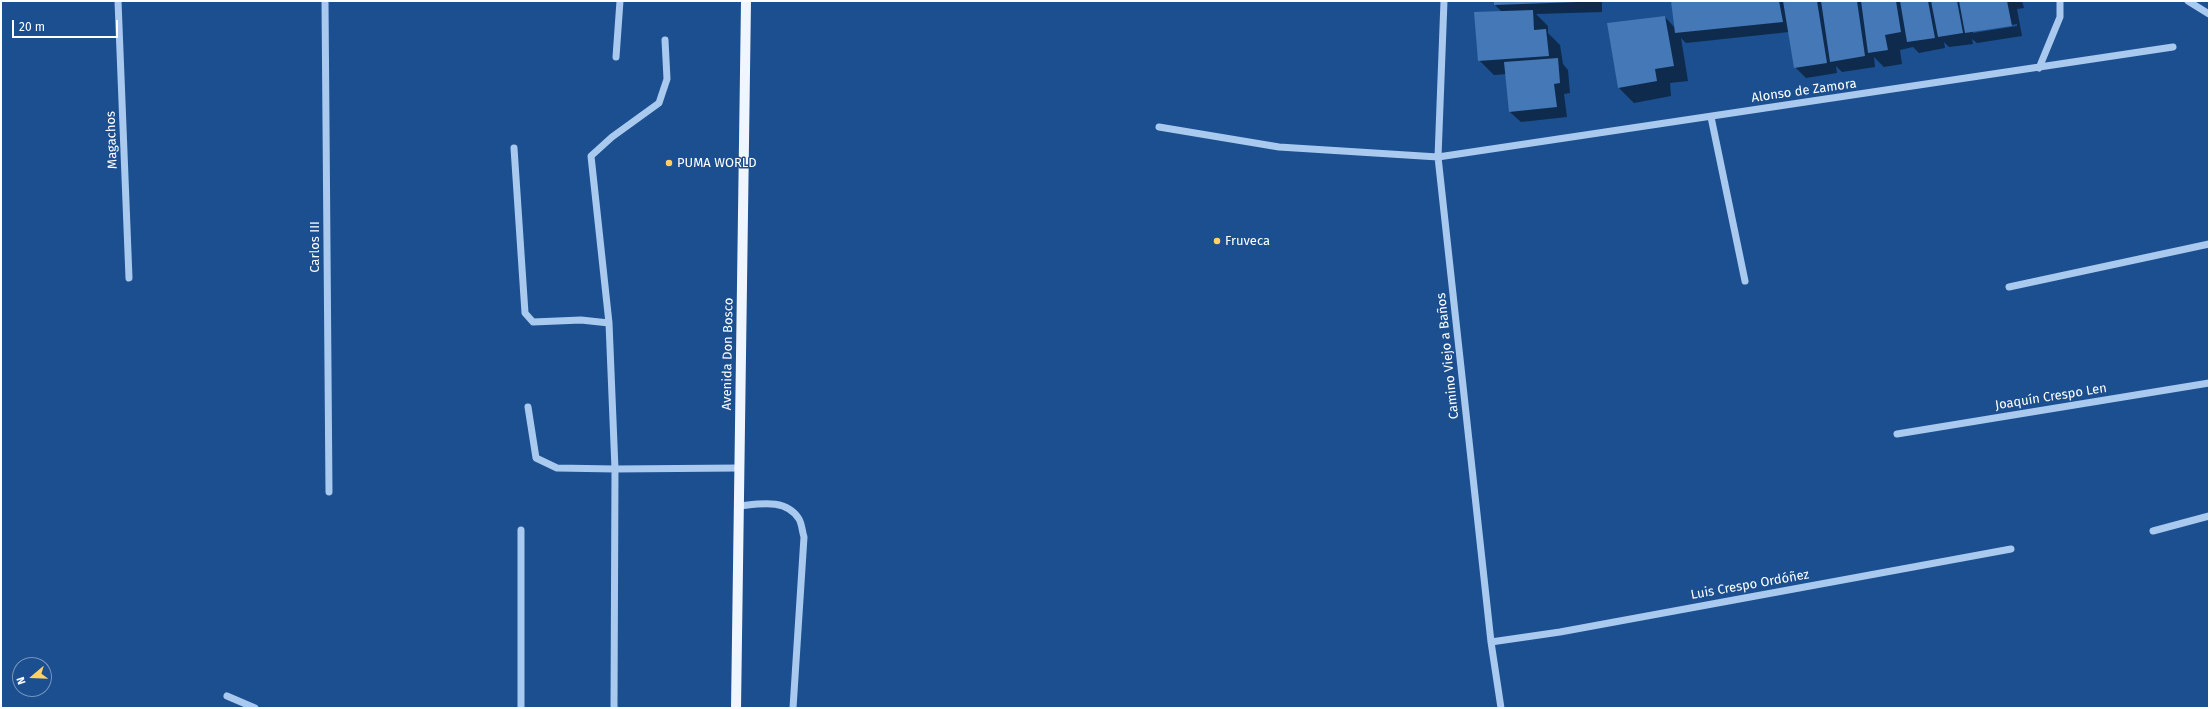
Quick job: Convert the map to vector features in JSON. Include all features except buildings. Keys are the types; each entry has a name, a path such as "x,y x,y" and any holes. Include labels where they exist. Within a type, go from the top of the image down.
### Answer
{"main road":[{"name":"Avenida Don Bosco","path":"736,708 746,1"}],"street":[{"name":"Magachos","path":"118,1 129,278"},
{"name":"Carlos III","path":"325,1 329,492"},
{"path":"616,57 620,1"},
{"name":"Camino Viejo a Baños","path":"1444,1 1438,156 1491,642 1501,708"},
{"path":"2039,68 2060,18 2060,1"},
{"path":"2188,1 2209,14"},
{"path":"614,708 615,469 609,323 591,156 612,137 659,103 667,79 665,40"},
{"name":"Alonso de Zamora","path":"1159,127 1279,147 1438,156 1711,117 2173,47"},
{"path":"1711,117 1745,281"},
{"path":"514,148 525,313 533,322 581,320 609,323"},
{"path":"2009,287 2209,244"},
{"name":"Joaquín Crespo Len","path":"1897,434 2209,383"},
{"path":"528,407 536,458 556,468 739,468"},
{"path":"739,506 764,503 788,507 799,519 804,537 793,708"},
{"path":"2152,531 2209,516"},
{"path":"521,530 521,708"},
{"name":"Luis Crespo Ordóñez","path":"1491,642 1560,632 2011,549"},
{"path":"227,696 255,708"}],"place":[{"name":"PUMA WORLD","path":"669,163"},
{"name":"Fruveca","path":"1217,241"}]}
